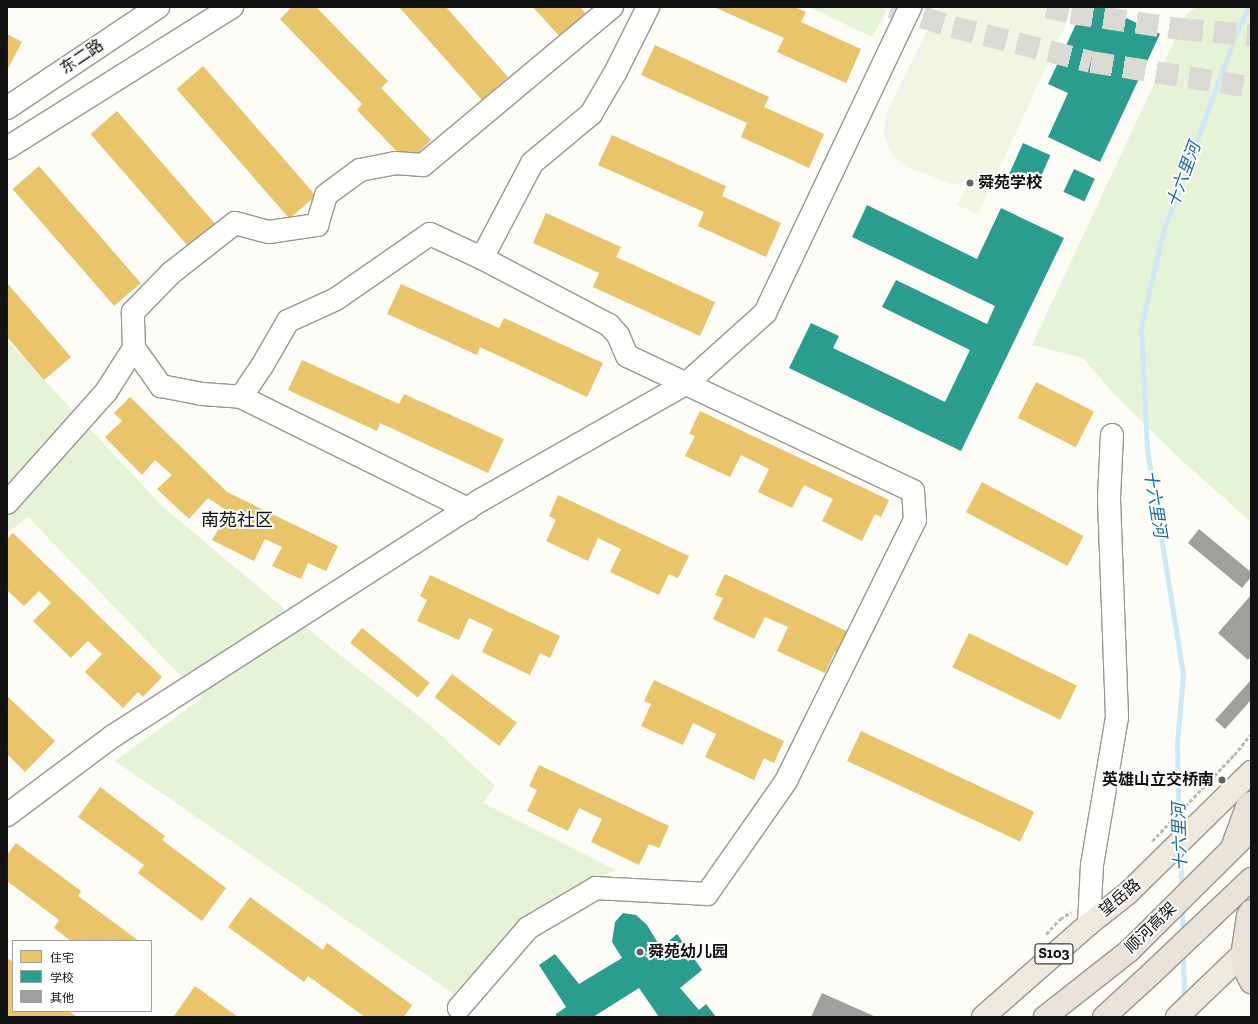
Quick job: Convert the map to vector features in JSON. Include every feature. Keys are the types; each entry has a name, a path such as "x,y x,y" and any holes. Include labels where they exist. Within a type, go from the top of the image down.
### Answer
{"highway":[{"path":"1227,853 1246,807 1251,803"},
{"name":"顺河高架","path":"1045,1017 1129,950 1251,830"},
{"name":"顺河高架","path":"1104,1017 1251,879"},
{"path":"1251,911 1248,916 1247,951 1244,968 1251,982"}],"main road":[{"name":"望岳路","path":"983,1017 1089,924 1128,894 1251,772"},
{"path":"1177,1017 1247,951"},
{"path":"1202,994 1227,982 1251,982"}],"street":[{"name":"东二路","path":"7,108 158,7"},
{"path":"7,148 232,7"},
{"path":"468,509 241,397 202,394 161,386 134,348 133,312 171,273 235,223 269,232 317,225 326,195 360,170 395,163 423,165 612,7"},
{"path":"482,258 532,163 590,114 615,73 648,7"},
{"path":"7,815 113,736 468,509 687,383 765,313 910,7"},
{"path":"241,397 262,366 288,320 336,299 430,234 482,258 609,325 618,334 627,356 913,491 916,520 786,781 707,894 596,888 528,928 458,1014"},
{"path":"7,503 106,392 134,348"},
{"path":"1089,924 1092,865 1117,717 1109,498 1112,435"}],"path":[{"path":"1151,842 1251,734"}],"green space":[{"path":"809,7 889,7 872,37"},
{"path":"939,7 1050,7 1053,11 1055,7 1074,7 978,214 957,205 971,179 955,185 906,167 892,154 884,137 884,126 888,110"},
{"path":"1196,7 1251,7 1251,522 1180,459 1113,393 1083,358 1032,345 1186,15"},
{"path":"7,340 162,506 331,648 430,725 495,786 483,803 616,870 571,888 519,921 454,994 115,761 202,698 28,517 7,533"}],"building: 住宅":[{"path":"292,7 316,7 388,81 381,88 431,140 408,163 357,110 362,104 280,19"},
{"path":"399,7 446,7 508,77 482,100"},
{"path":"533,7 580,7 587,15 561,38"},
{"path":"714,7 795,7 806,12 801,22 861,49 846,83 777,52 784,38"},
{"path":"7,34 22,42 7,70"},
{"path":"655,45 769,97 764,107 824,134 809,168 741,137 747,123 641,75"},
{"path":"203,66 316,196 289,219 177,89"},
{"path":"117,111 219,228 192,251 91,134"},
{"path":"612,135 726,186 722,196 781,223 766,257 698,226 704,212 598,165"},
{"path":"39,166 141,283 114,306 13,189"},
{"path":"546,213 621,247 616,257 715,302 700,336 593,287 599,273 533,243"},
{"path":"7,283 71,357 44,380 7,337"},
{"path":"401,284 499,328 504,318 603,363 587,397 480,347 477,355 387,314"},
{"path":"302,360 399,404 404,394 504,439 488,473 380,423 377,431 288,390"},
{"path":"1036,382 1094,412 1076,447 1018,418"},
{"path":"130,397 227,492 338,546 326,571 308,563 301,579 272,566 282,547 265,539 254,561 212,540 229,512 208,498 189,519 157,489 172,475 155,460 142,475 105,437 122,421 114,413"},
{"path":"700,411 889,500 881,517 875,514 862,541 822,521 833,499 804,485 792,508 758,492 769,469 741,455 730,477 685,456 695,436 689,434"},
{"path":"982,482 1084,536 1068,566 966,512"},
{"path":"558,495 689,556 678,578 669,574 659,595 610,572 621,549 598,538 588,561 546,541 556,520 549,516"},
{"path":"13,533 162,677 143,697 138,692 123,708 85,672 102,654 88,641 71,658 33,621 51,603 39,591 24,606 7,590 7,539"},
{"path":"725,574 855,635 845,656 835,652 825,673 777,651 788,627 765,617 754,639 713,619 723,598 715,595"},
{"path":"430,575 560,636 550,658 540,653 530,675 482,652 493,629 469,618 459,640 417,621 427,600 420,596"},
{"path":"362,628 430,683 418,698 350,643"},
{"path":"969,633 1077,686 1060,720 952,667"},
{"path":"452,674 517,723 499,746 435,697"},
{"path":"654,680 784,741 774,763 764,758 754,780 705,757 716,734 693,723 683,745 641,726 651,704 644,701"},
{"path":"7,696 55,741 25,772 7,754"},
{"path":"861,731 1034,812 1020,842 847,761"},
{"path":"539,765 669,826 659,848 649,844 639,865 591,842 602,819 579,808 568,831 527,811 537,790 529,786"},
{"path":"100,787 165,836 162,840 226,888 202,921 138,873 144,865 78,817"},
{"path":"16,843 81,891 78,896 138,940 70,940 54,928 59,920 7,881 7,855"},
{"path":"250,897 323,950 327,943 412,1005 404,1017 365,1017 308,976 304,982 228,927"},
{"path":"7,958 12,961 12,1012 70,1012 77,1017 9,1017 7,1015"},
{"path":"195,986 238,1017 174,1016"}],"building: 学校":[{"path":"1084,7 1103,7 1160,34 1100,162 1048,137 1068,93 1048,84"},
{"path":"1023,143 1050,155 1036,188 1008,176"},
{"path":"1074,169 1095,179 1084,201 1063,192"},
{"path":"867,205 977,259 1001,208 1064,238 961,451 789,368 811,323 839,336 833,348 945,402 970,350 882,307 896,280 987,324 995,306 852,237"},
{"path":"623,913 636,915 647,925 661,948 677,934 702,970 680,988 699,1010 706,1004 716,1017 659,1017 639,988 593,1017 556,1017 556,1014 566,1007 539,965 555,954 579,984 622,958 612,942 615,922"}],"building: 其他":[{"path":"1199,529 1251,572 1251,577 1242,588 1188,543"},
{"path":"1251,595 1251,657 1248,660 1218,633"},
{"path":"1251,680 1251,700 1225,729 1215,720"},
{"path":"822,993 876,1017 811,1017"}],"waterway":[{"name":"十六里河","path":"1179,832 1177,744 1183,674 1147,449 1141,327 1163,232 1237,31 1248,7"},
{"name":"十六里河","path":"1180,852 1181,890"},
{"name":"十六里河","path":"1182,908 1183,936"},
{"name":"十六里河","path":"1183,952 1184,1000"}],"tunnel":[{"path":"891,7 953,27 1091,62 1251,87"},
{"path":"1047,7 1071,13 1181,29 1251,35"}],"place":[{"name":"舜苑学校","path":"970,183"},
{"name":"英雄山立交桥南","path":"1222,780"},
{"name":"舜苑幼儿园","path":"640,952"}],"district":[{"name":"南苑社区","path":"237,520"}]}
